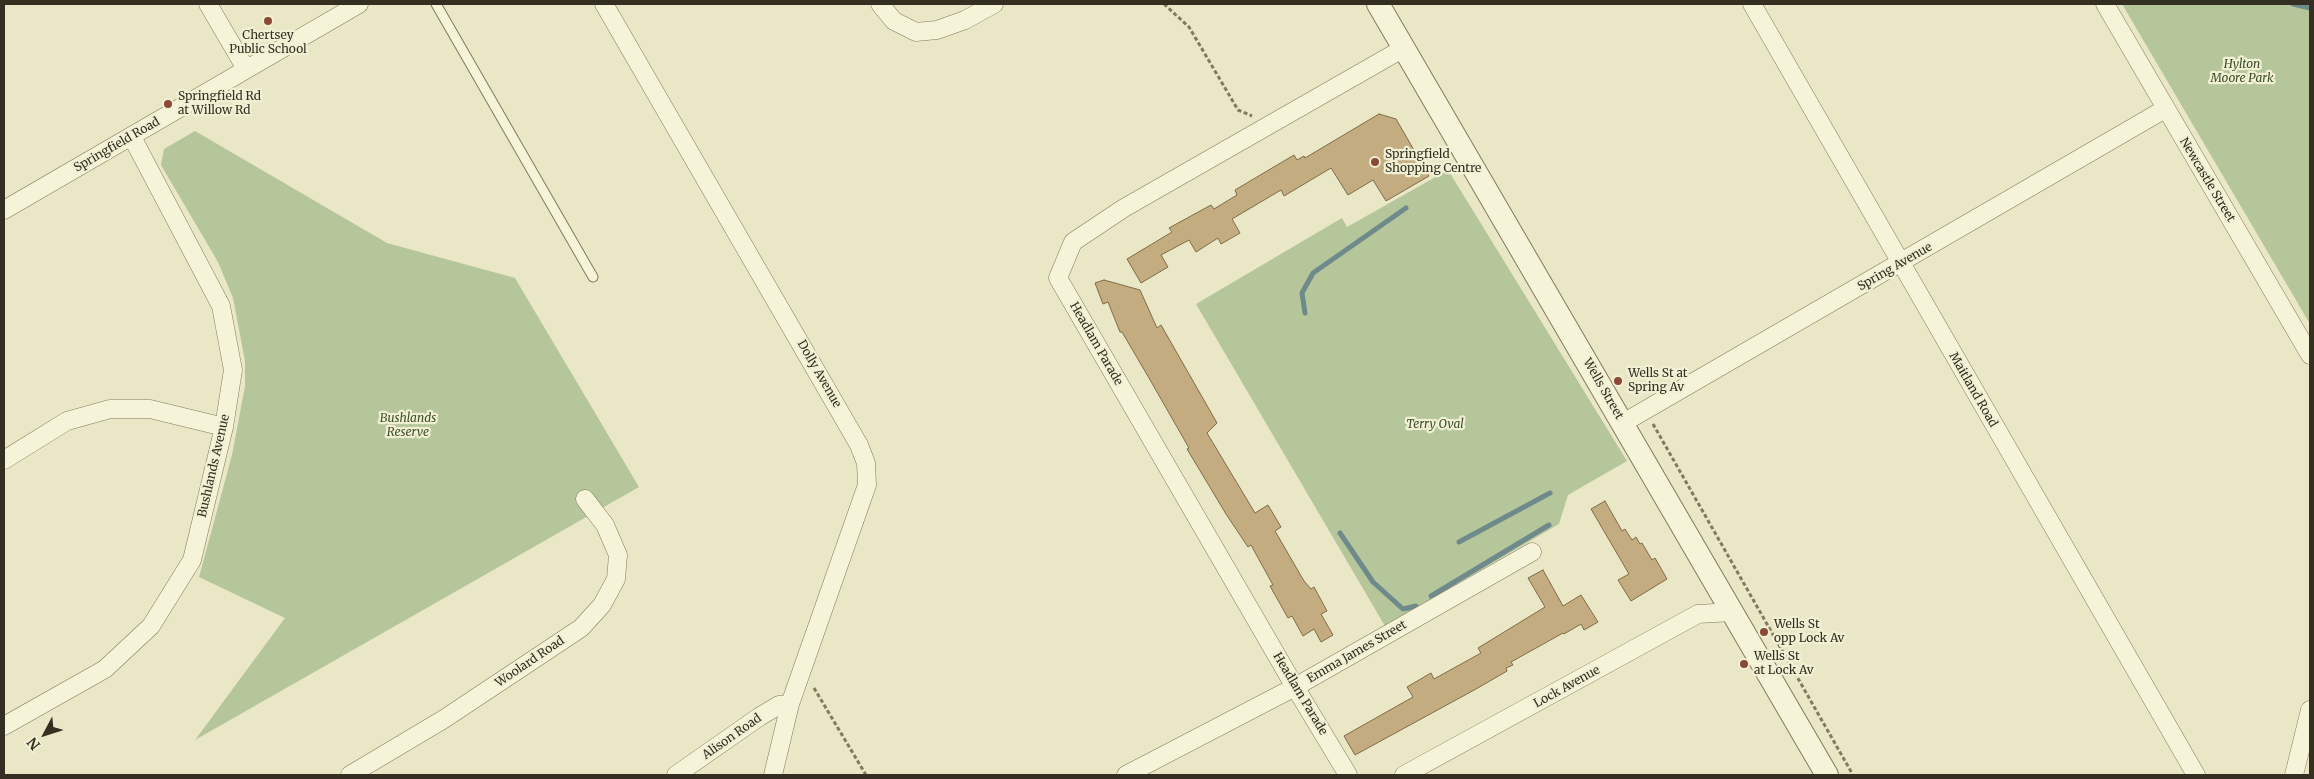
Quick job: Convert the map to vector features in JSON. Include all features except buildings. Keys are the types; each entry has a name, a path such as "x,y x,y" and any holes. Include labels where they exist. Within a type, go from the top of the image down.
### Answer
{"street":[{"path":"208,4 246,69"},
{"name":"Springfield Road","path":"4,210 359,4"},
{"name":"Dolly Avenue","path":"604,4 859,445 866,463 868,485 790,704 773,775"},
{"path":"880,4 894,21 916,32 937,30 964,20 994,4"},
{"name":"Wells Street","path":"1378,4 1827,775"},
{"name":"Maitland Road","path":"1752,4 2196,775"},
{"name":"Newcastle Street","path":"2105,4 2310,355"},
{"name":"Headlam Parade","path":"1348,775 1058,278 1073,242 1124,208 1404,48"},
{"name":"Spring Avenue","path":"1623,424 2165,109"},
{"name":"Bushlands Avenue","path":"4,726 105,669 151,626 192,560 224,427 233,370 220,306 132,137"},
{"path":"4,460 67,421 110,409 150,409 224,427"},
{"name":"Woolard Road","path":"350,775 444,719 581,628 602,606 616,579 618,555 605,525 585,499"},
{"name":"Emma James Street","path":"1126,775 1295,687 1532,552"},
{"name":"Lock Avenue","path":"1404,775 1698,614 1732,612"},
{"name":"Alison Road","path":"676,775 759,717 779,705 790,704"},
{"path":"2294,775 2310,710"}],"lane":[{"path":"436,4 593,278"}],"path":[{"path":"1164,4 1189,27 1238,110 1273,124"},
{"path":"1652,423 1853,775"},
{"path":"802,671 820,696 866,775"}],"green space":[{"name":"Hylton Moore Park","path":"2122,4 2310,4 2310,324"},
{"name":"Bushlands Reserve","path":"195,131 387,243 515,278 639,487 195,740 285,618 199,577 232,455 245,386 245,361 233,298 218,262 161,165 164,149"},
{"name":"Terry Oval","path":"1448,170 1627,461 1568,495 1559,524 1385,626 1196,304 1342,218 1347,227"}],"waterway":[{"path":"2293,4 2310,8"},
{"path":"1305,313 1302,293 1313,273 1406,208"},
{"path":"1459,542 1550,493"},
{"path":"1431,596 1549,525"},
{"path":"1340,533 1373,582 1403,609 1416,606"}],"place":[{"name":"Chertsey Public School","path":"268,21"},
{"name":"Springfield Rd at Willow Rd","path":"168,104"},
{"name":"Springfield Shopping Centre","path":"1375,162"},
{"name":"Wells St at Spring Av","path":"1618,381"},
{"name":"Wells St opp Lock Av","path":"1764,632"},
{"name":"Wells St at Lock Av","path":"1744,664"}]}
